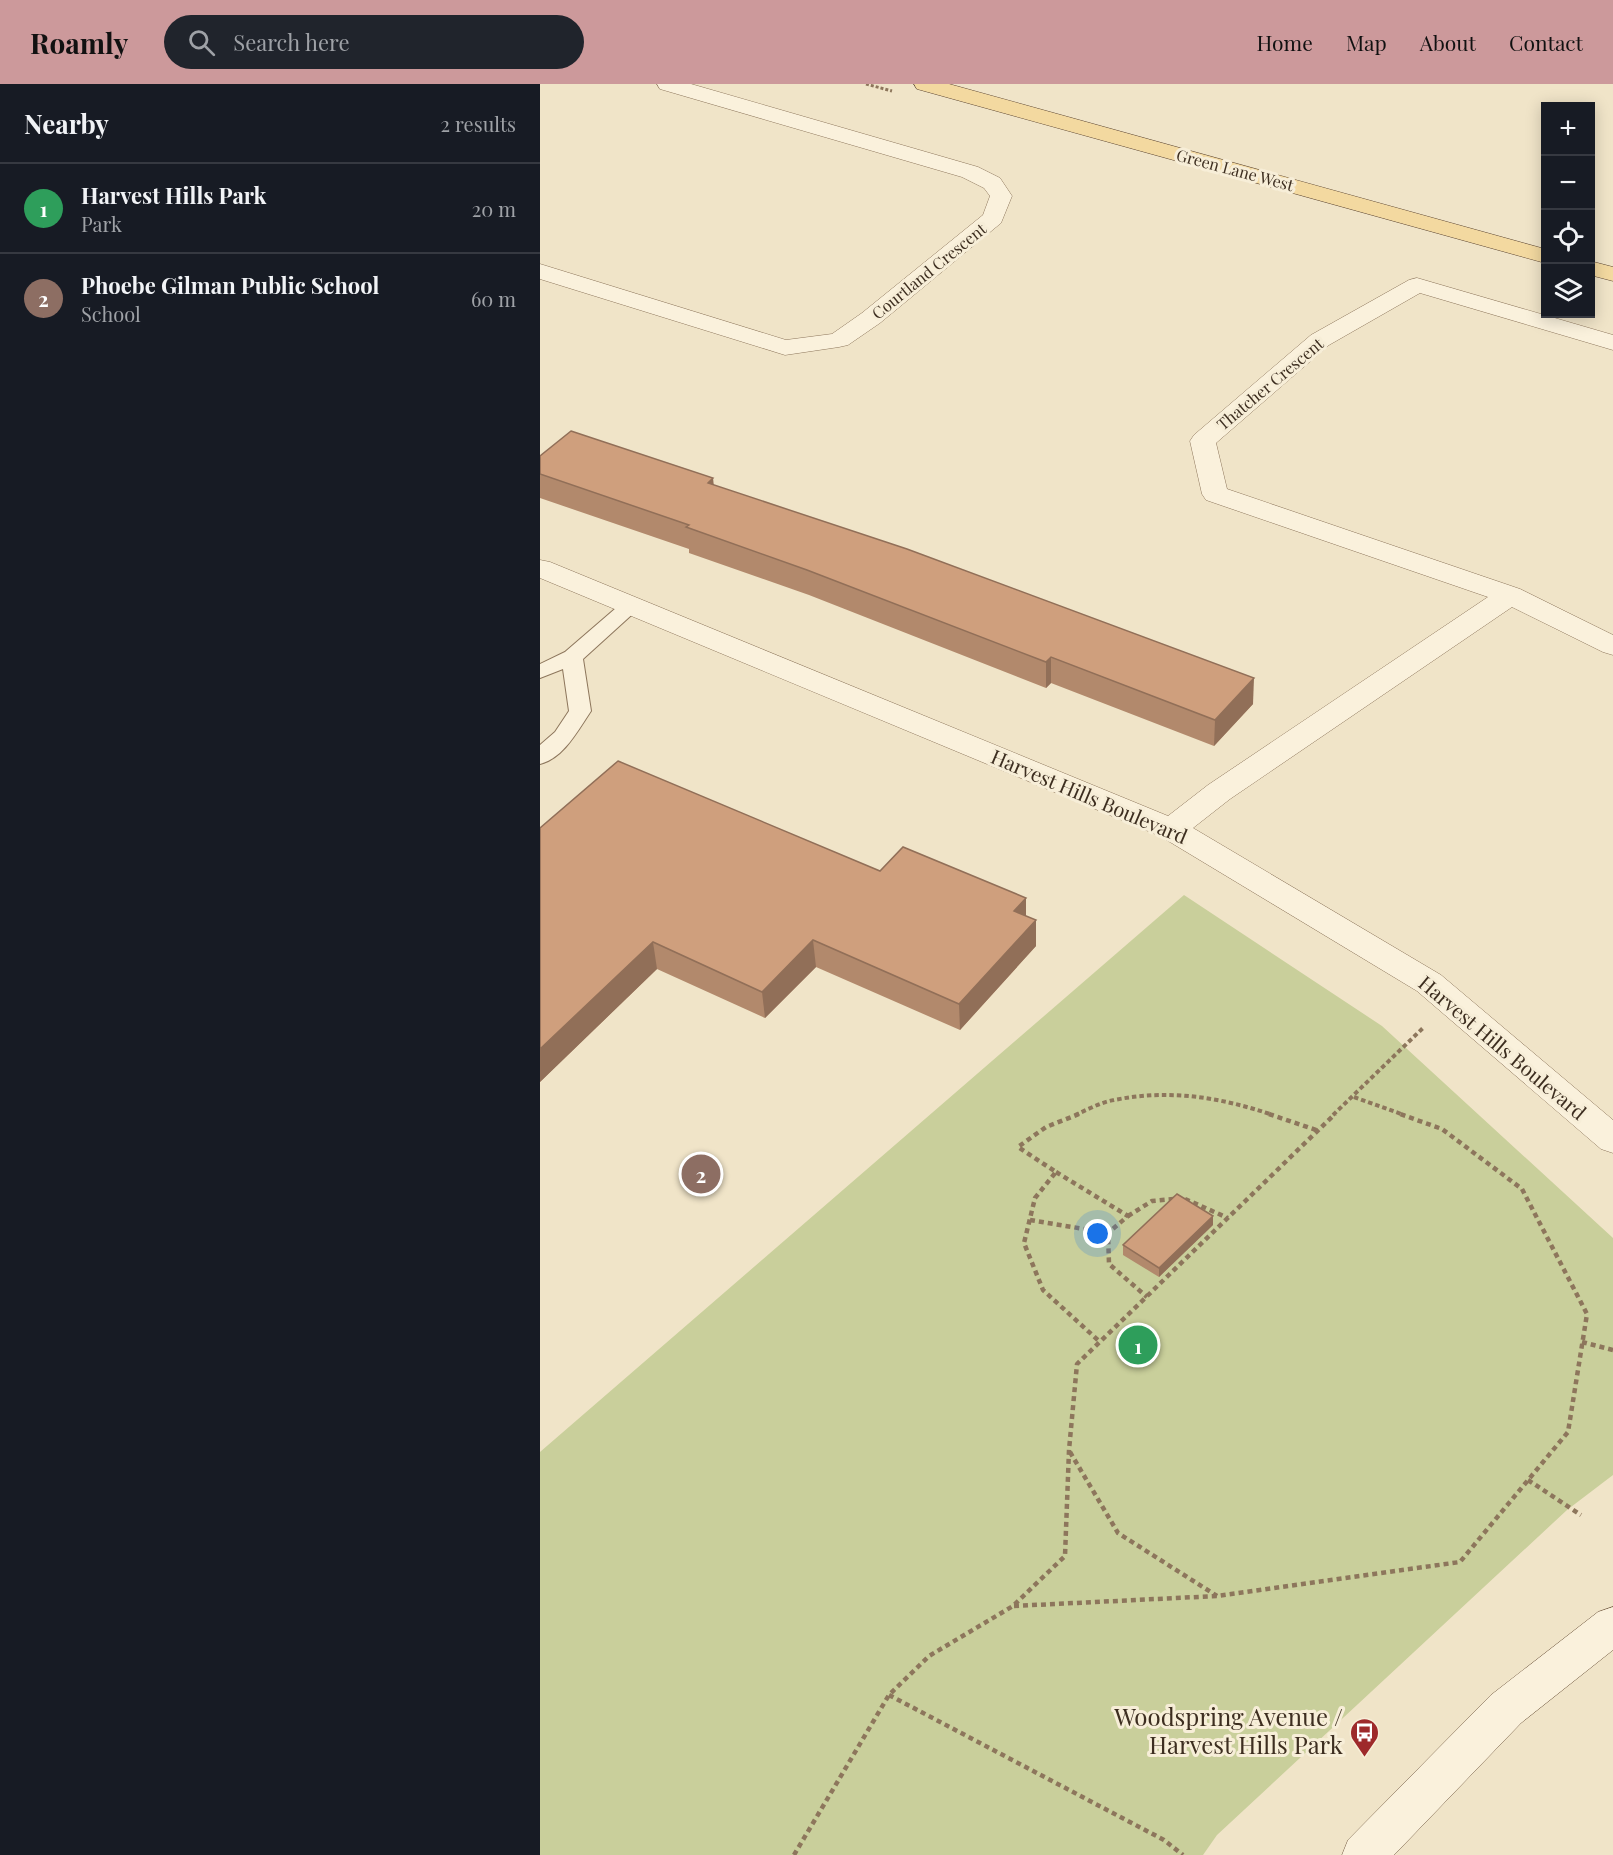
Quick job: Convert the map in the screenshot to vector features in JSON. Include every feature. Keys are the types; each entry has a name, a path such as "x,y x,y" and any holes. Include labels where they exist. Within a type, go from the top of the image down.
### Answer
{"main road":[{"name":"Green Lane West","path":"925,84 1541,255"},
{"path":"1595,269 1613,274"}],"street":[{"name":"Courtland Crescent","path":"540,271 785,348 817,345 839,340 871,318 993,218 1001,196 992,183 970,172 668,84"},
{"name":"Thatcher Crescent","path":"1613,343 1417,285 1320,340 1203,441 1215,494 1510,595 1613,646"},
{"name":"Harvest Hills Boulevard","path":"540,568 1171,829 1430,983 1613,1140"},
{"path":"1171,829 1214,795 1510,595"},
{"path":"1364,1855 1506,1709 1613,1625"}],"lane":[{"path":"540,672 572,657 630,606"},
{"path":"540,756 563,737 580,711 572,657"}],"path":[{"path":"794,1855 889,1695 929,1656 1013,1606 1065,1556 1069,1450 1077,1364 1451,1002"},
{"path":"1128,1216 1018,1147 1046,1127 1112,1100 1176,1093 1235,1102 1319,1131"},
{"path":"1013,1606 1217,1596 1460,1562 1568,1432 1587,1314 1522,1189 1442,1129 1354,1097"},
{"path":"1056,1172 1035,1198 1024,1243 1043,1290 1100,1342"},
{"path":"1030,1220 1108,1233 1128,1216 1152,1201 1184,1198 1228,1218"},
{"path":"1108,1233 1109,1264 1147,1297"},
{"path":"1582,1342 1613,1350"},
{"path":"1069,1450 1118,1533 1217,1596"},
{"path":"1528,1480 1581,1515"},
{"path":"889,1695 1164,1840 1183,1855"}],"green space":[{"path":"1184,895 1382,1026 1613,1238 1613,1475 1567,1510 1217,1835 1203,1855 540,1855 540,1452"}],"building":[{"path":"571,431 713,478 708,483 907,549 1254,678 1215,720 1051,657 1046,662 807,570 686,527 689,525 540,474 540,456"},
{"path":"618,761 880,871 903,847 1026,898 1014,911 1036,920 959,1004 813,940 762,992 653,942 540,1049 540,828"},
{"path":"1177,1194 1213,1216 1159,1268 1123,1245"}],"place":[{"name":"Phoebe Gilman Public School","path":"701,1174"},
{"name":"Harvest Hills Park","path":"1138,1345"},
{"name":"Woodspring Avenue / Harvest Hills Park","path":"1364,1758"}]}
